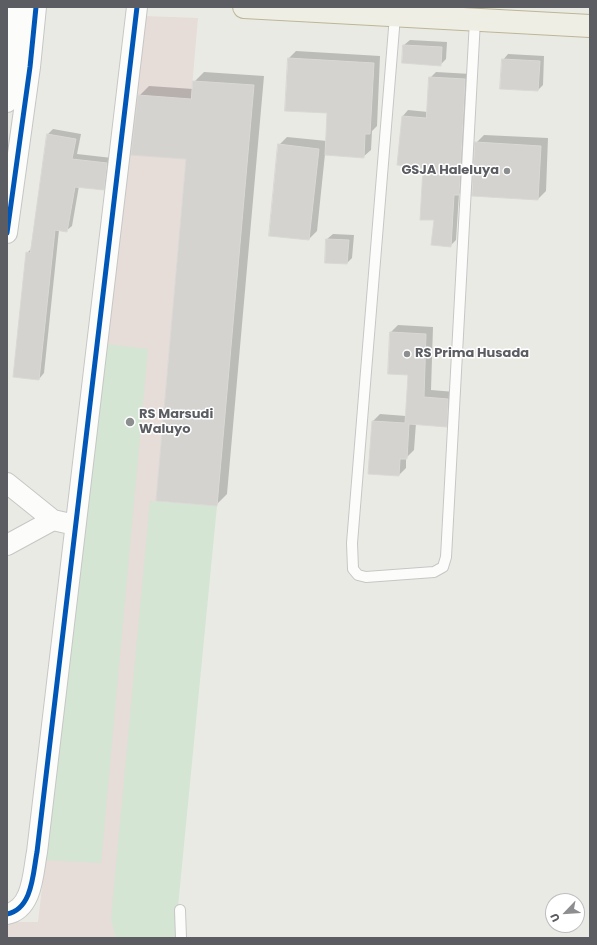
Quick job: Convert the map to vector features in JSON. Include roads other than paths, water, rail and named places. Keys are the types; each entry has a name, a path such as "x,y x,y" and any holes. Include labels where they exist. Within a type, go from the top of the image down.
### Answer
{"highway":[{"path":"244,7 590,26"}],"street":[{"path":"7,233 21,66 16,7"},
{"path":"7,102 21,66 36,7"},
{"path":"7,914 16,910 22,905 30,888 37,852 137,7"},
{"path":"7,483 53,520 75,525"},
{"path":"7,545 53,520"}],"lane":[{"path":"395,16 352,543 353,569 362,577 434,572 442,567 444,562 475,20"},
{"path":"180,910 181,938"}],"place":[{"name":"GSJA Haleluya","path":"507,171"},
{"name":"RS Prima Husada","path":"407,354"},
{"name":"RS Marsudi Waluyo","path":"130,422"}]}
